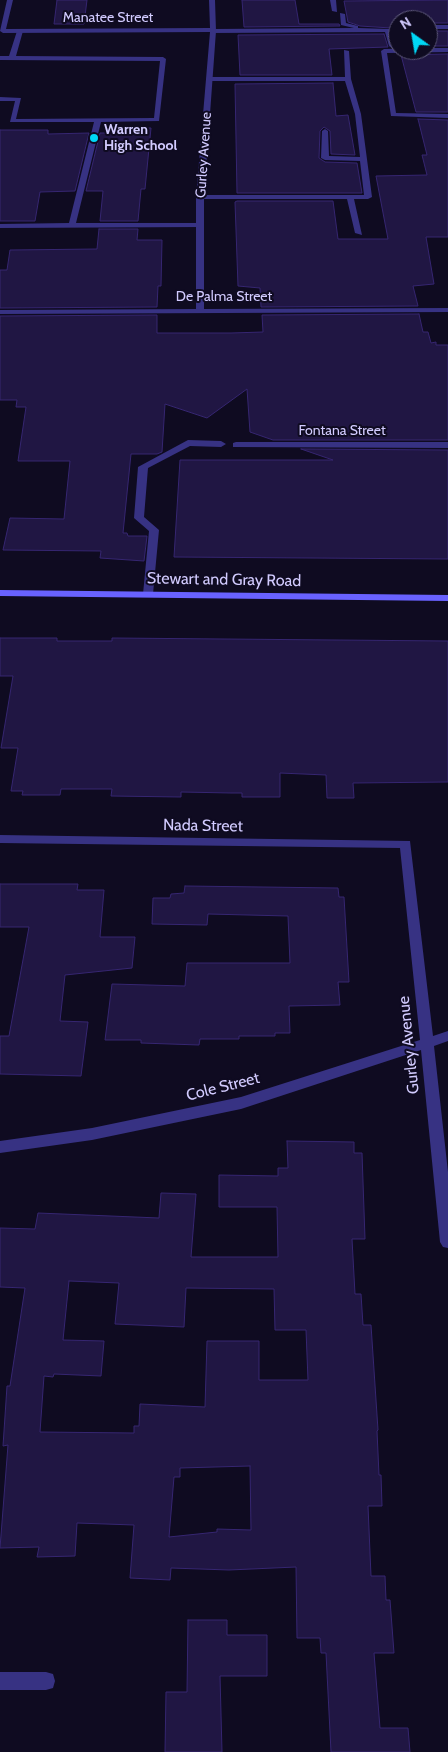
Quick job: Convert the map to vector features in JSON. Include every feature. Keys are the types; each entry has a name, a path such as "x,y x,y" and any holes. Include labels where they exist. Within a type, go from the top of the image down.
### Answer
{"main road":[{"name":"Stewart and Gray Road","path":"0,593 448,598"}],"street":[{"name":"Manatee Street","path":"10,0 3,31 388,30"},
{"name":"Gurley Avenue","path":"200,311 200,197 213,30 212,0"},
{"path":"333,0 344,24 353,27 388,27"},
{"path":"12,58 20,31"},
{"path":"448,50 384,51 393,116 448,116"},
{"path":"200,197 368,197 358,114 348,79 346,51"},
{"path":"0,58 162,59 157,120 12,121 19,99 0,99"},
{"path":"209,79 348,79"},
{"path":"72,226 98,120"},
{"path":"325,131 325,158 363,159"},
{"path":"350,197 359,233"},
{"path":"0,226 200,225"},
{"name":"De Palma Street","path":"0,312 448,310"},
{"path":"148,594 154,530 139,518 143,467 188,443 221,444"},
{"name":"Fontana Street","path":"236,445 448,445"},
{"name":"Nada Street","path":"0,839 406,844"},
{"name":"Gurley Avenue","path":"406,844 448,1242"},
{"name":"Cole Street","path":"0,1147 92,1134 241,1103 448,1036"},
{"path":"0,1681 46,1681"}],"building":[{"path":"57,0 87,0 84,24 54,24"},
{"path":"242,0 295,0 299,24 339,24 340,26 244,27"},
{"path":"448,0 448,23 438,23 438,10 388,10 388,28 360,26 348,22 344,1"},
{"path":"438,31 448,31 448,46 438,46"},
{"path":"384,34 388,47 329,49 332,75 240,75 238,35"},
{"path":"438,54 448,54 448,112 416,112 402,60 438,60"},
{"path":"333,83 336,116 348,115 355,155 331,154 330,131 324,127 320,131 319,158 325,162 357,163 362,193 237,193 235,84"},
{"path":"418,119 448,120 448,237 426,237 434,284 413,286 418,306 261,307 260,288 238,286 235,202 237,201 333,201 338,239 388,239 376,176 427,175 422,155 427,155"},
{"path":"116,128 151,128 145,189 141,189 138,221 100,221 103,191 86,191 100,133 115,133"},
{"path":"0,130 48,130 48,134 89,133 75,191 40,192 35,221 0,221"},
{"path":"99,229 138,229 137,240 162,240 161,286 158,286 157,307 0,308 0,270 7,270 10,250 97,249"},
{"path":"419,314 423,332 428,332 431,343 436,342 436,345 448,345 448,440 273,440 250,432 247,389 207,418 165,404 162,452 157,454 131,454 123,533 127,533 128,536 147,536 144,561 100,558 101,551 3,550 10,518 64,519 70,461 18,461 26,407 16,407 17,400 0,400 0,316 157,315 157,333 231,333 263,332 262,315"},
{"path":"301,449 448,450 448,559 174,557 180,460 333,460"},
{"path":"0,638 57,638 57,641 112,641 112,638 448,641 448,782 353,783 354,798 327,798 326,775 280,773 280,797 242,797 242,793 181,792 181,797 111,796 112,789 61,789 60,795 22,795 23,791 11,791 18,748 1,748 13,676 0,676"},
{"path":"0,884 78,884 77,890 104,890 100,937 135,937 132,968 65,975 60,1021 88,1022 81,1076 0,1074 0,1036 9,1036 29,927 0,927"},
{"path":"185,886 338,888 339,897 344,897 349,982 338,982 340,1005 289,1006 290,1033 275,1033 275,1036 239,1036 239,1039 200,1039 199,1045 141,1043 141,1040 105,1040 112,984 185,986 187,963 290,963 288,916 208,914 207,925 152,924 153,898 170,898 171,894 184,893"},
{"path":"287,1141 354,1142 354,1153 362,1153 365,1239 352,1239 355,1294 361,1294 363,1325 371,1325 382,1506 368,1506 371,1576 385,1576 386,1600 390,1600 394,1653 374,1653 380,1728 408,1728 410,1752 331,1752 326,1653 321,1653 320,1638 297,1638 296,1567 229,1570 171,1568 170,1580 130,1578 134,1525 77,1523 75,1556 37,1557 39,1547 0,1548 8,1445 3,1446 7,1386 10,1386 25,1288 0,1287 0,1228 35,1229 38,1213 159,1218 161,1193 196,1194 191,1257 278,1257 277,1207 219,1207 219,1175 278,1176 278,1168 288,1168","holes":["69,1281 119,1283 115,1324 184,1327 186,1288 274,1289 275,1330 306,1330 308,1380 259,1380 259,1341 207,1341 205,1407 140,1404 139,1426 134,1426 134,1433 40,1432 44,1376 53,1377 54,1374 101,1376 104,1341 63,1340","250,1466 251,1530 217,1529 217,1532 169,1537 174,1477 180,1477 180,1468"]},
{"path":"188,1620 227,1620 227,1635 267,1635 267,1676 220,1676 222,1752 165,1752 166,1692 187,1692"}],"place":[{"name":"Warren High School","path":"94,138"}]}
